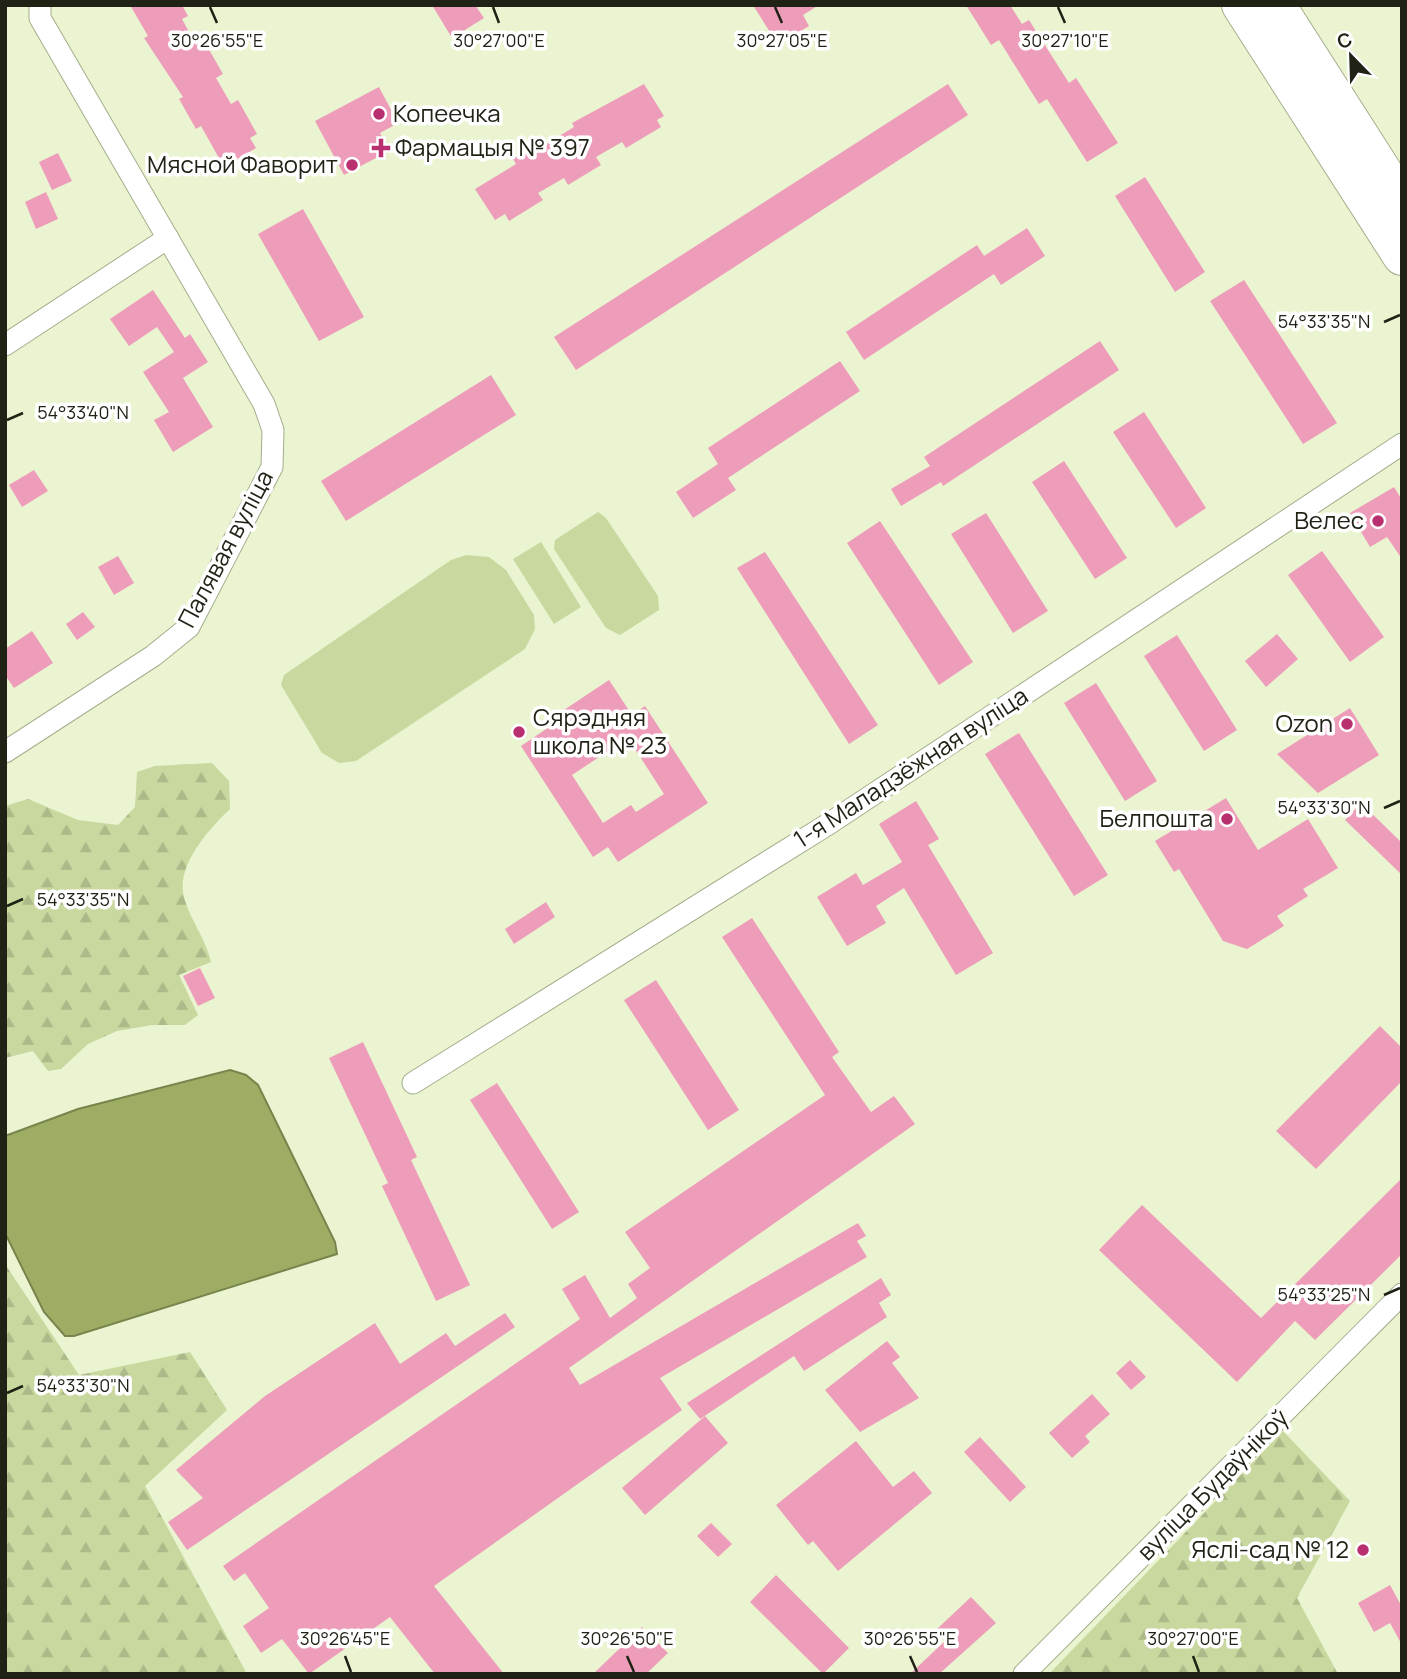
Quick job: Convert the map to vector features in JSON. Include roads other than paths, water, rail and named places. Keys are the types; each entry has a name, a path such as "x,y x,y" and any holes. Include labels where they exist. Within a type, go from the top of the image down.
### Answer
{"highway":[{"path":"1241,5 1402,256"},
{"path":"1276,5 1402,202"}],"street":[{"name":"Палявая вуліца","path":"5,752 153,656 189,626 272,467 274,430 268,414 40,18 40,5"},
{"path":"5,345 167,238"},
{"name":"1-я Маладзёжная вуліца","path":"413,1083 830,824 1402,444"},
{"name":"вуліца Будаўнікоў","path":"1024,1674 1402,1294"}],"place":[{"name":"Копеечка","path":"379,114"},
{"name":"Фармацыя № 397","path":"381,148"},
{"name":"Мясной Фаворит","path":"352,165"},
{"name":"Велес","path":"1378,521"},
{"name":"Ozon","path":"1347,724"},
{"name":"Сярэдняя школа № 23","path":"519,732"},
{"name":"Белпошта","path":"1227,819"},
{"name":"Яслі-сад № 12","path":"1363,1550"}]}
